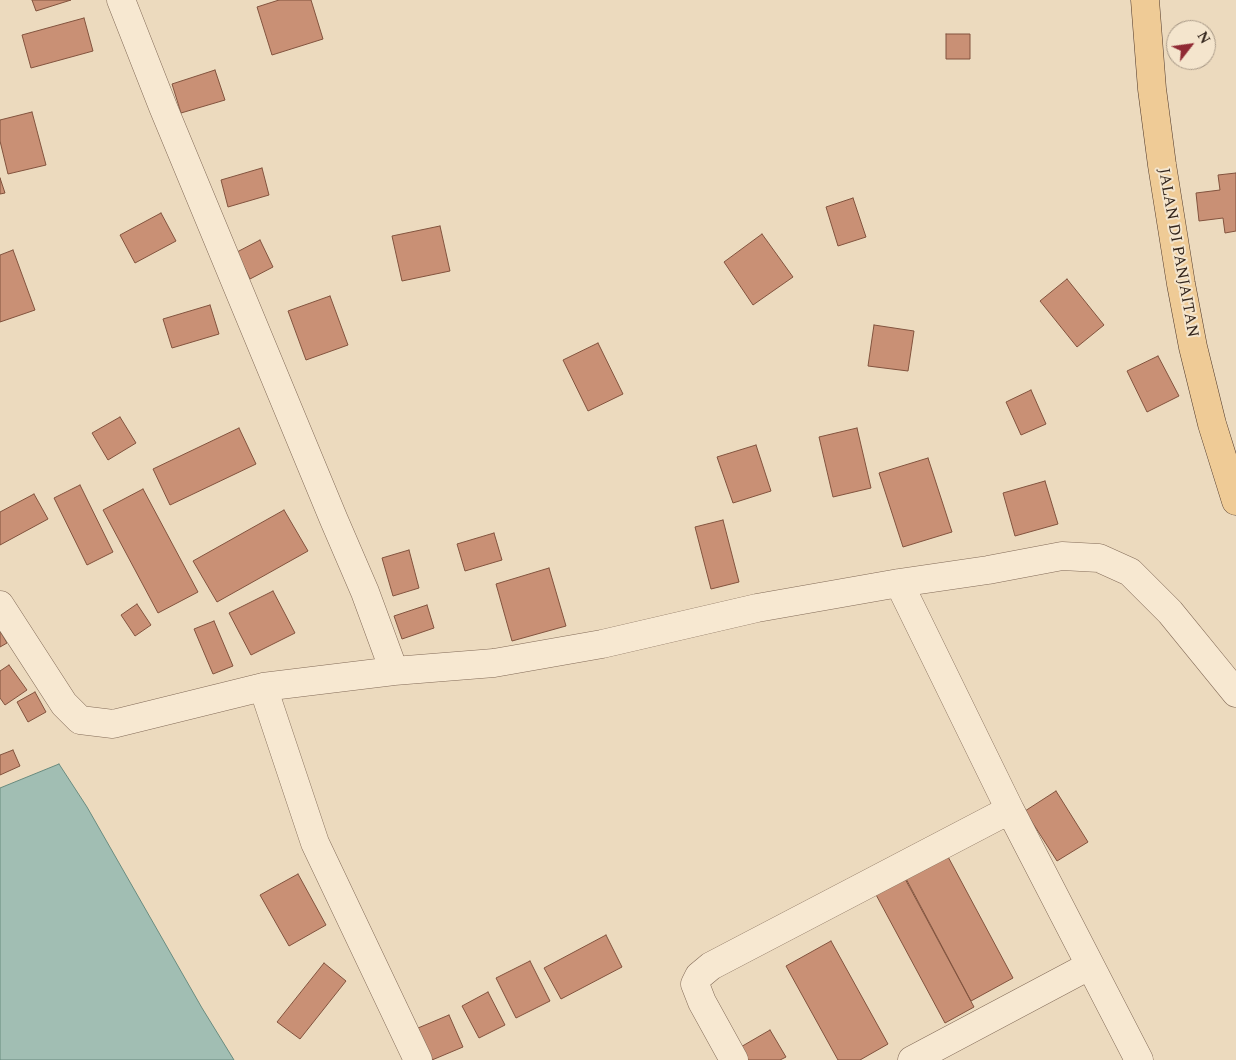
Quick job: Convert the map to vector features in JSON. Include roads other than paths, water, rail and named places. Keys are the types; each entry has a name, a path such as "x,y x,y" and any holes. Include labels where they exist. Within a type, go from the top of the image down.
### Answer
{"main road":[{"name":"JALAN DI PANJAITAN","path":"1145,0 1152,89 1181,284 1193,347 1212,424 1236,501"}],"street":[{"path":"121,0 163,107 365,592 394,671"},
{"path":"0,605 64,704 80,720 113,724 263,687 394,671 494,663 602,644 757,608 899,583 988,570 1062,556 1099,558 1130,572 1170,612 1236,693"},
{"path":"899,583 1010,810 1139,1060"},
{"path":"263,687 315,843 418,1060"},
{"path":"734,1060 702,1002 696,984 699,976 711,966 1010,810"},
{"path":"912,1060 1089,966"}]}
